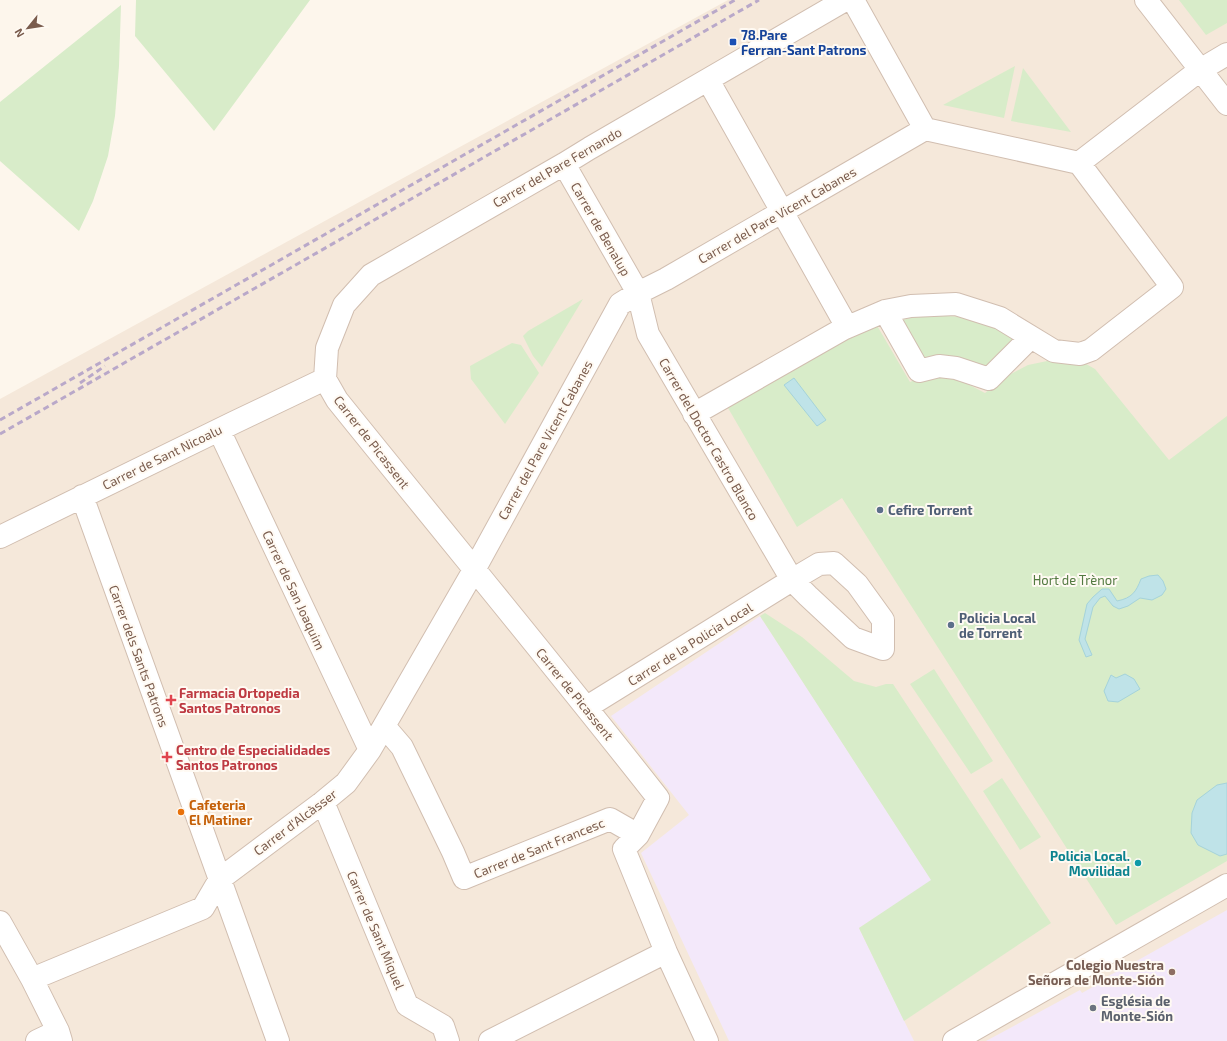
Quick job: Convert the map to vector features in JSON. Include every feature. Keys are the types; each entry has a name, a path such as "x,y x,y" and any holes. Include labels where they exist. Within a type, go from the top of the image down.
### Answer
{"street":[{"name":"Carrer del Pare Fernando","path":"326,379 327,348 344,305 371,275 845,0"},
{"path":"694,414 847,328 885,311 911,306 956,304 1000,318 1054,351 1080,354 1091,350 1172,287 1079,163 925,129 853,0"},
{"path":"1146,0 1227,104"},
{"path":"1079,163 1200,70 1227,54"},
{"path":"708,80 847,328"},
{"name":"Carrer del Pare Vicent Cabanes","path":"474,570 620,304 925,129"},
{"name":"Carrer de Benalup","path":"564,164 638,293"},
{"name":"Carrer del Doctor Castro Blanco","path":"638,293 648,334 792,580"},
{"path":"885,311 919,371 939,366 956,368 989,380 1031,337"},
{"name":"Carrer de Sant Nicoalu","path":"0,537 326,379"},
{"name":"Carrer de Picassent","path":"326,379 337,400 587,707 658,798 638,834 624,849 666,952 707,1041"},
{"name":"Carrer de San Joaquim","path":"219,430 370,750"},
{"name":"Carrer dels Sants Patrons","path":"82,496 278,1041"},
{"name":"Carrer d'Alcàsser","path":"32,979 203,908 220,879 346,783 370,750 474,570"},
{"name":"Carrer de la Policia Local","path":"587,707 792,580"},
{"name":"Carrer de Sant Francesc","path":"384,726 402,747 464,878 610,819 638,834"},
{"name":"Carrer de Sant Miquel","path":"322,802 407,1005 442,1026 448,1041"},
{"path":"954,1041 1227,885"},
{"path":"0,922 32,979 59,1036 37,1041"},
{"path":"490,1041 666,952"}],"shaded area":[{"path":"728,0 1227,0 1227,1041 0,1041 0,399"},
{"path":"760,616 932,881 859,928 914,1041 729,1041 641,853 689,815 611,716"},
{"name":"Colegio Nuestra Señora de Monte-Sión","path":"1227,910 1227,1041 986,1041 1080,990 1082,993 1109,978 1108,976"}],"green space":[{"path":"136,0 310,0 214,131 135,36"},
{"path":"1179,0 1227,0 1227,23 1206,35"},
{"path":"121,5 119,66 115,116 108,156 93,201 79,231 0,161 0,102"},
{"path":"1015,66 1004,118 943,105"},
{"path":"1023,68 1071,132 1011,121"},
{"path":"583,299 542,367 533,356 523,336 528,331"},
{"path":"924,315 968,317 1020,335 986,368 924,360 902,320"},
{"name":"Hort de Trènor","path":"872,317 910,382 924,376 956,378 985,393 1007,376 1028,365 1052,360 1077,359 1095,369 1169,460 1227,416 1227,861 1116,925 842,498 797,527 724,401"},
{"path":"512,343 521,345 539,373 505,424 471,379 470,366"},
{"path":"765,613 802,637 854,681 876,687 886,684 893,684 1051,923 904,1021 859,928 931,880 760,616"},
{"path":"934,669 993,761 971,774 910,684"},
{"path":"1002,778 1041,837 1020,850 983,791"}],"water":[{"path":"794,378 826,420 817,426 784,385"},
{"path":"1158,575 1163,581 1166,589 1162,595 1152,600 1140,598 1128,606 1119,609 1113,606 1105,596 1100,598 1093,607 1085,639 1092,655 1086,657 1079,640 1087,604 1093,597 1102,589 1109,589 1117,601 1122,600 1133,594 1141,579"},
{"path":"1125,674 1134,679 1140,689 1118,702 1108,701 1104,691 1111,675 1116,678"},
{"path":"1227,783 1227,854 1220,856 1198,845 1191,833 1192,813 1197,800 1217,785"}],"railway":[{"path":"0,420 735,0"},
{"path":"0,434 759,0"},
{"path":"80,383 105,366"}],"place":[{"name":"78.Pare Ferran-Sant Patrons","path":"733,42"},
{"name":"Cefire Torrent","path":"880,510"},
{"name":"Policia Local de Torrent","path":"951,625"},
{"name":"Farmacia Ortopedia Santos Patronos","path":"171,700"},
{"name":"Centro de Especialidades Santos Patronos","path":"167,757"},
{"name":"Cafeteria El Matiner","path":"181,812"},
{"name":"Policia Local. Movilidad","path":"1138,863"},
{"name":"Colegio Nuestra Señora de Monte-Sión","path":"1172,972"},
{"name":"Església de Monte-Sión","path":"1093,1008"}]}
